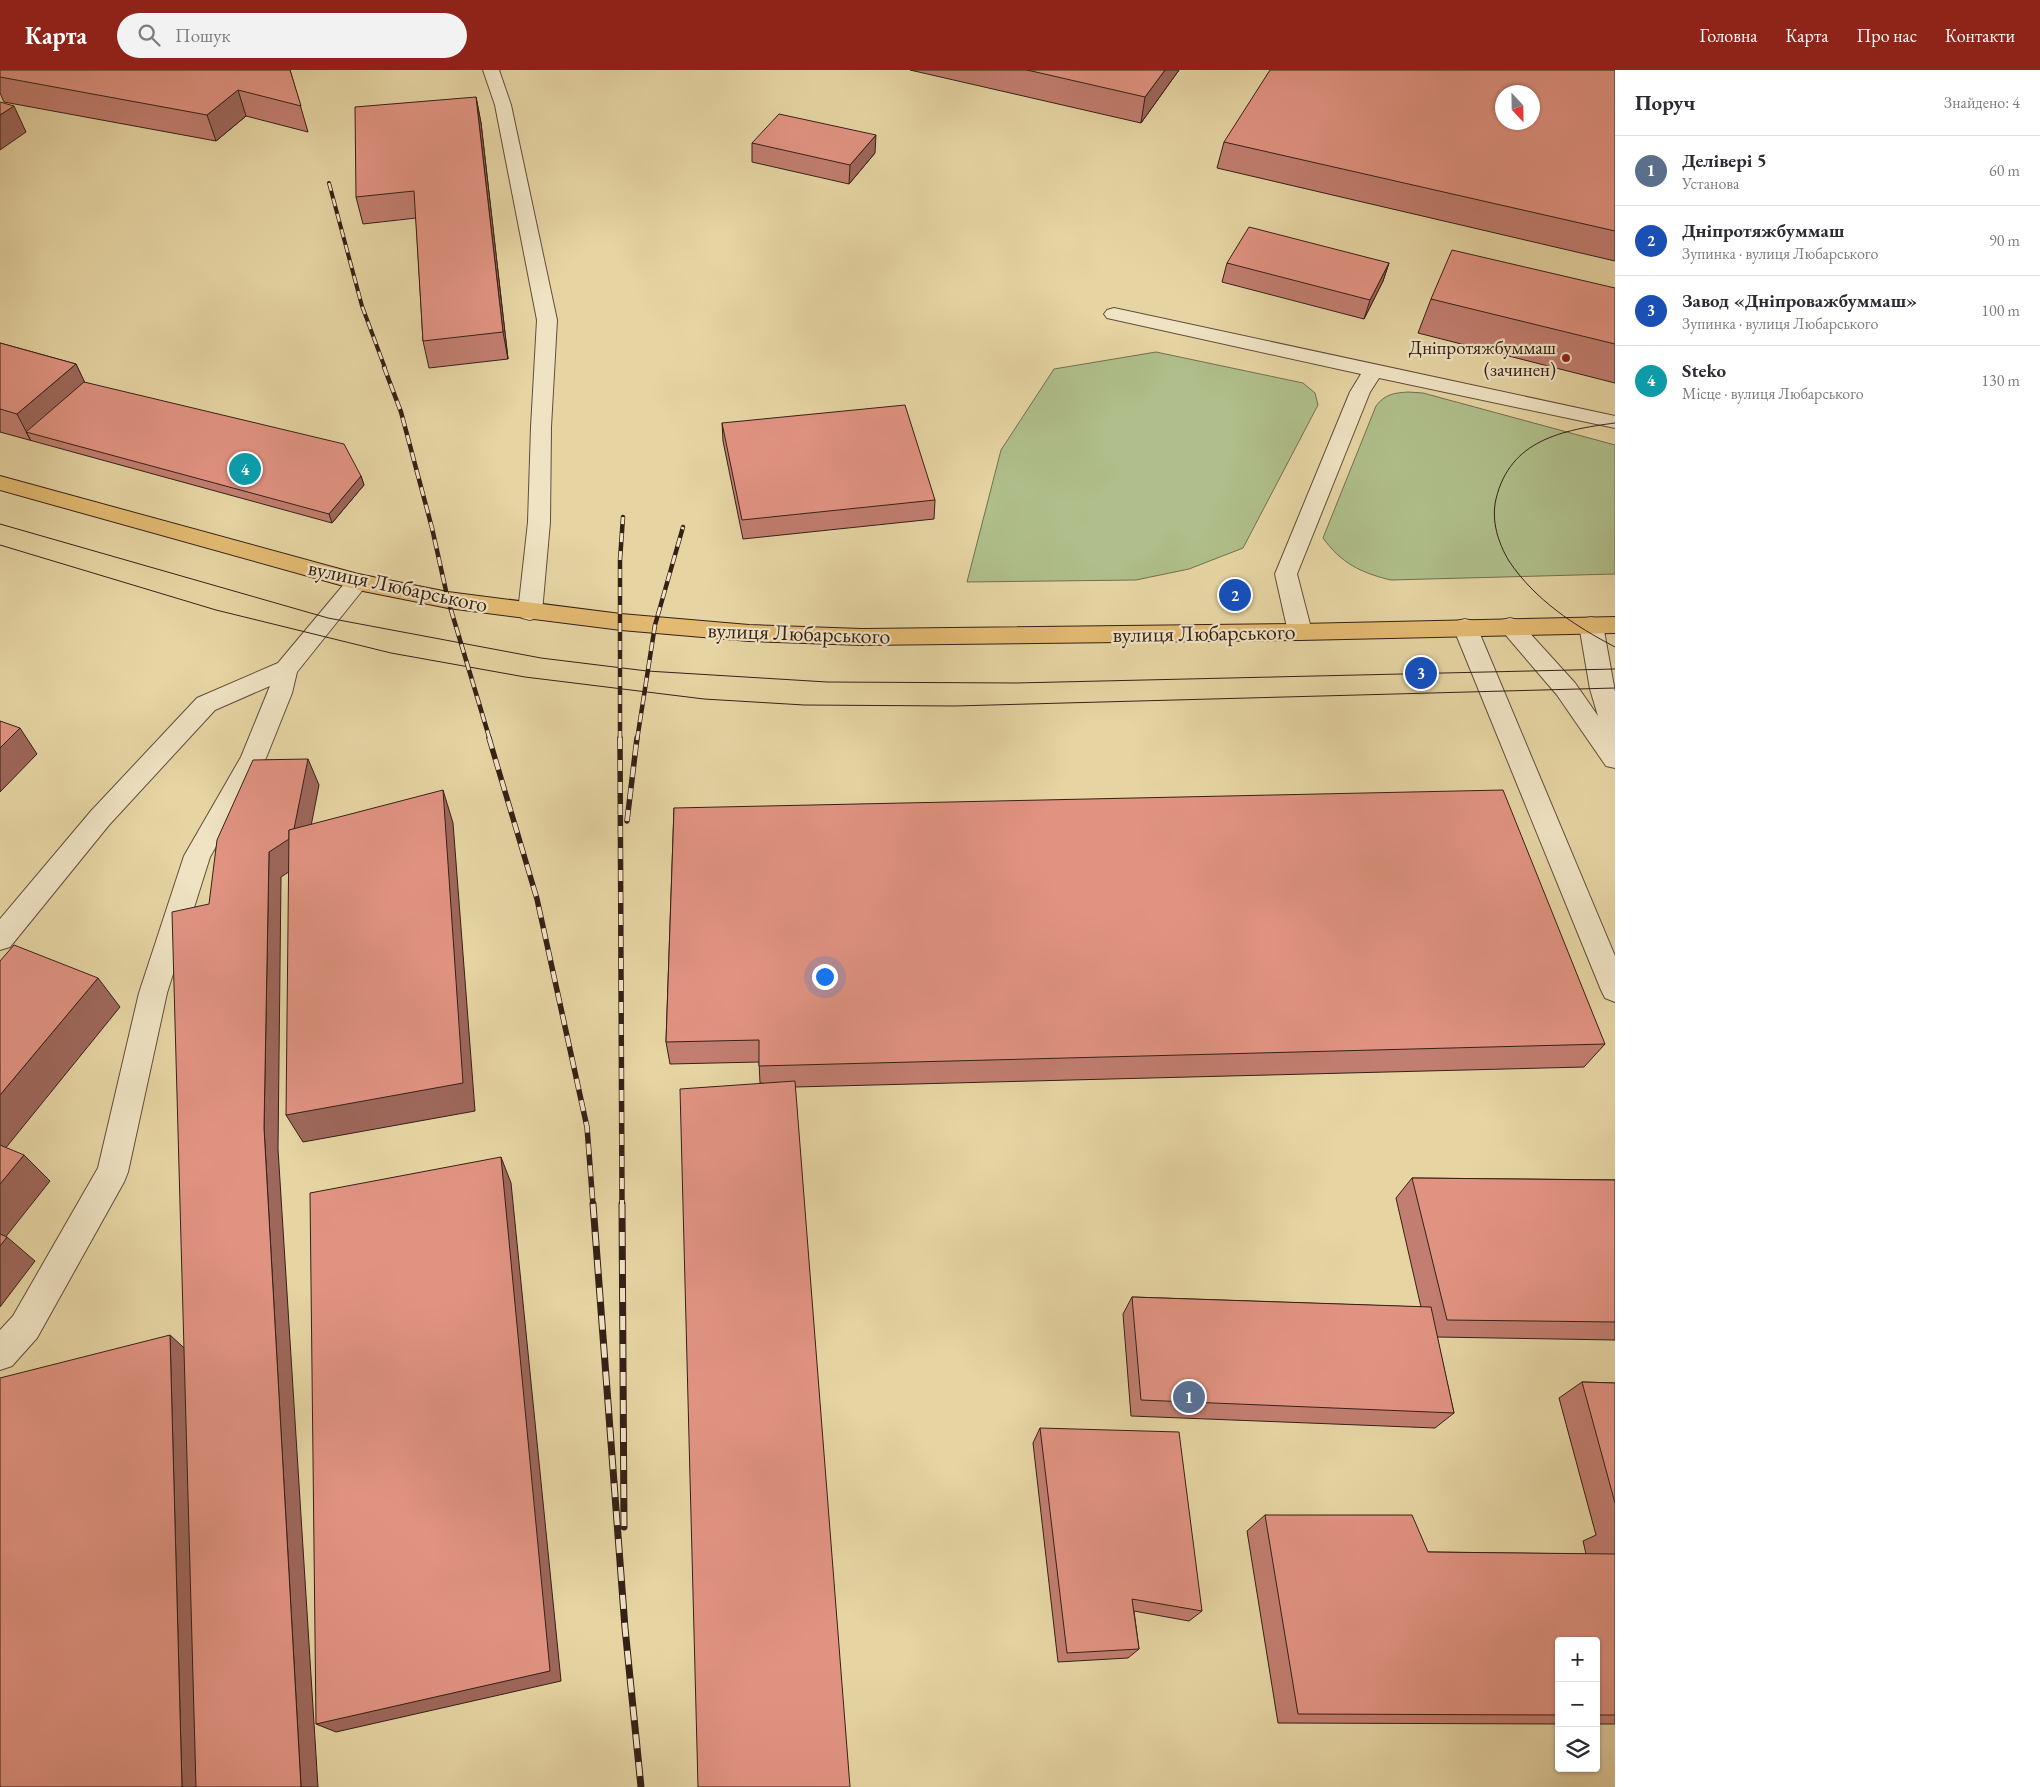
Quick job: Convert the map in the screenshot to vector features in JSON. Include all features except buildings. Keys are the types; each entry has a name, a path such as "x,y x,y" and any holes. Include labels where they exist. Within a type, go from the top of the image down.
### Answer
{"main road":[{"name":"вулиця Любарського","path":"0,483 358,582 448,600 530,612 621,622 749,633 862,637 1300,632 1615,624"}],"lane":[{"path":"491,70 503,105 546,320 539,522 530,612"},
{"path":"1114,314 1615,422"},
{"path":"1300,632 1286,574 1360,392 1373,371"},
{"path":"0,1354 25,1326 112,1172 153,993 197,856 253,758 280,693 286,669 358,582"},
{"path":"1591,625 1602,688 1615,731"},
{"path":"1510,626 1566,689 1615,759"},
{"path":"1465,627 1615,990"},
{"path":"0,939 100,818 206,704 286,669"}],"green space":[{"path":"1156,352 1303,383 1315,393 1318,405 1243,548 1189,569 1136,580 967,582 1001,450 1054,369"},
{"path":"1408,392 1423,393 1615,445 1615,574 1391,580 1352,566 1337,554 1323,538 1376,406 1390,395"}],"tram line":[{"path":"1615,423 1558,435 1526,451 1513,463 1503,479 1496,499 1494,515 1496,531 1505,554 1519,575 1543,600 1557,611 1615,647"},
{"path":"0,524 328,618 541,658 647,671 827,682 1016,683 1615,669"},
{"path":"0,545 216,610 391,653 525,677 704,699 804,705 955,706 1615,688"}],"railway":[{"path":"329,183 362,306 385,368"},
{"path":"384,367 401,412 432,528 448,600 490,740"},
{"path":"620,738 620,560 623,517"},
{"path":"637,740 655,625 683,527"},
{"path":"489,738 537,899 587,1127 593,1205"},
{"path":"620,738 622,1205"},
{"path":"627,821 637,738"},
{"path":"593,1204 625,1628 641,1787"},
{"path":"622,1204 624,1527"}],"place":[{"name":"Дніпротяжбуммаш (зачинен)","path":"1566,358"},
{"name":"Steko","path":"245,469"},
{"name":"Дніпротяжбуммаш","path":"1235,595"},
{"name":"Завод «Дніпроважбуммаш»","path":"1421,673"},
{"name":"Делівері 5","path":"1189,1397"}]}
